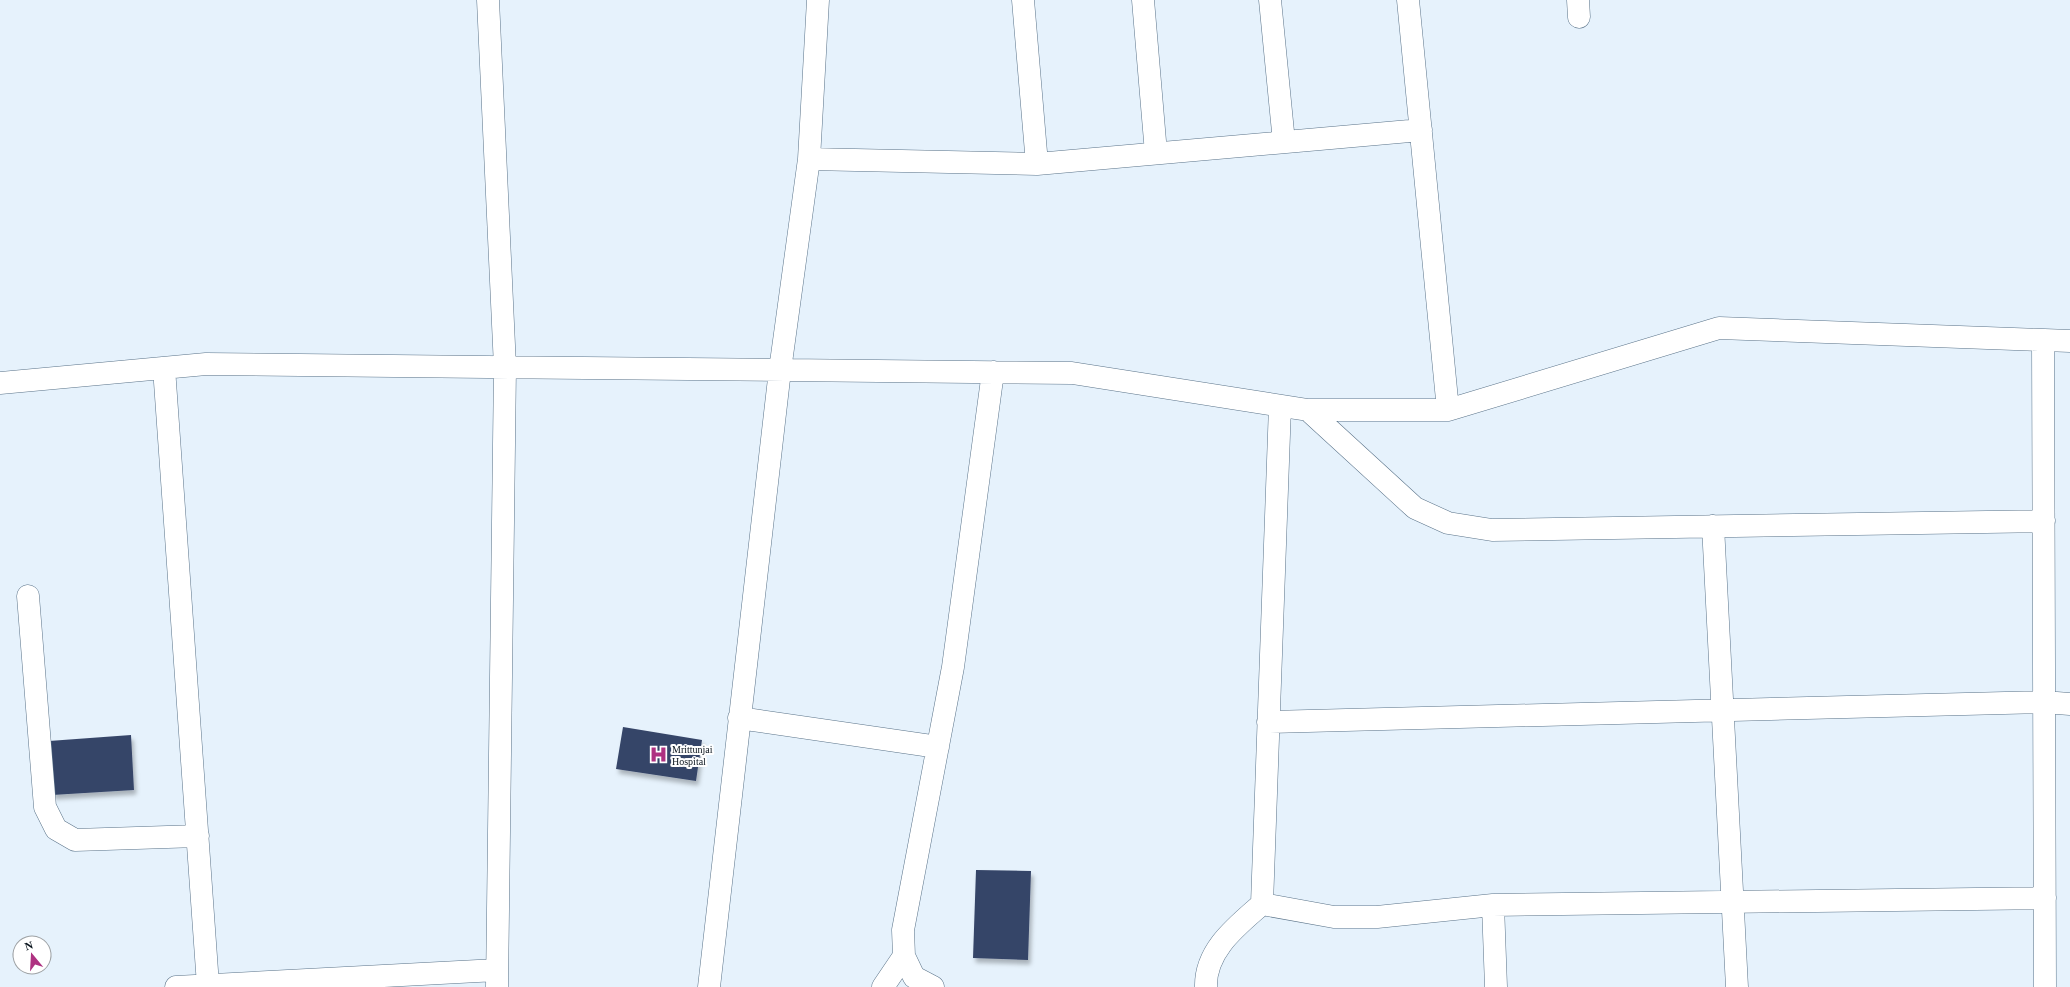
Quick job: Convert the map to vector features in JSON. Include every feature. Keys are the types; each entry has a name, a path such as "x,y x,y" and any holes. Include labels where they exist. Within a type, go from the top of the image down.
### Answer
{"street":[{"path":"176,987 497,978 505,366 488,0"},
{"path":"709,987 780,370 809,159 818,0"},
{"path":"1023,0 1037,164"},
{"path":"1143,0 1156,153"},
{"path":"1270,0 1284,142"},
{"path":"1408,0 1448,410"},
{"path":"809,159 1037,164 1421,130"},
{"path":"0,383 206,364 1072,372 1308,410 1448,410 1719,328 2070,341"},
{"path":"2043,340 2045,987"},
{"path":"164,368 208,985"},
{"path":"933,987 914,976 904,956 903,930 953,667 993,372"},
{"path":"1206,987 1211,959 1228,934 1262,904 1280,406"},
{"path":"1308,410 1415,508 1448,523 1492,530 2044,521"},
{"path":"1713,526 1737,987"},
{"path":"28,596 45,807 56,829 75,840 198,836"},
{"path":"1268,722 2044,702 2070,704"},
{"path":"739,718 938,748"},
{"path":"1262,904 1334,917 1377,917 1493,905 2045,898"},
{"path":"1493,905 1496,987"},
{"path":"883,987 904,956"}],"building":[{"path":"623,727 702,740 696,781 616,769"},
{"path":"131,735 134,790 52,795 49,741"},
{"path":"976,870 1031,871 1028,960 973,958"}],"place":[{"name":"Mrittunjai Hospital","path":"659,755"}]}
